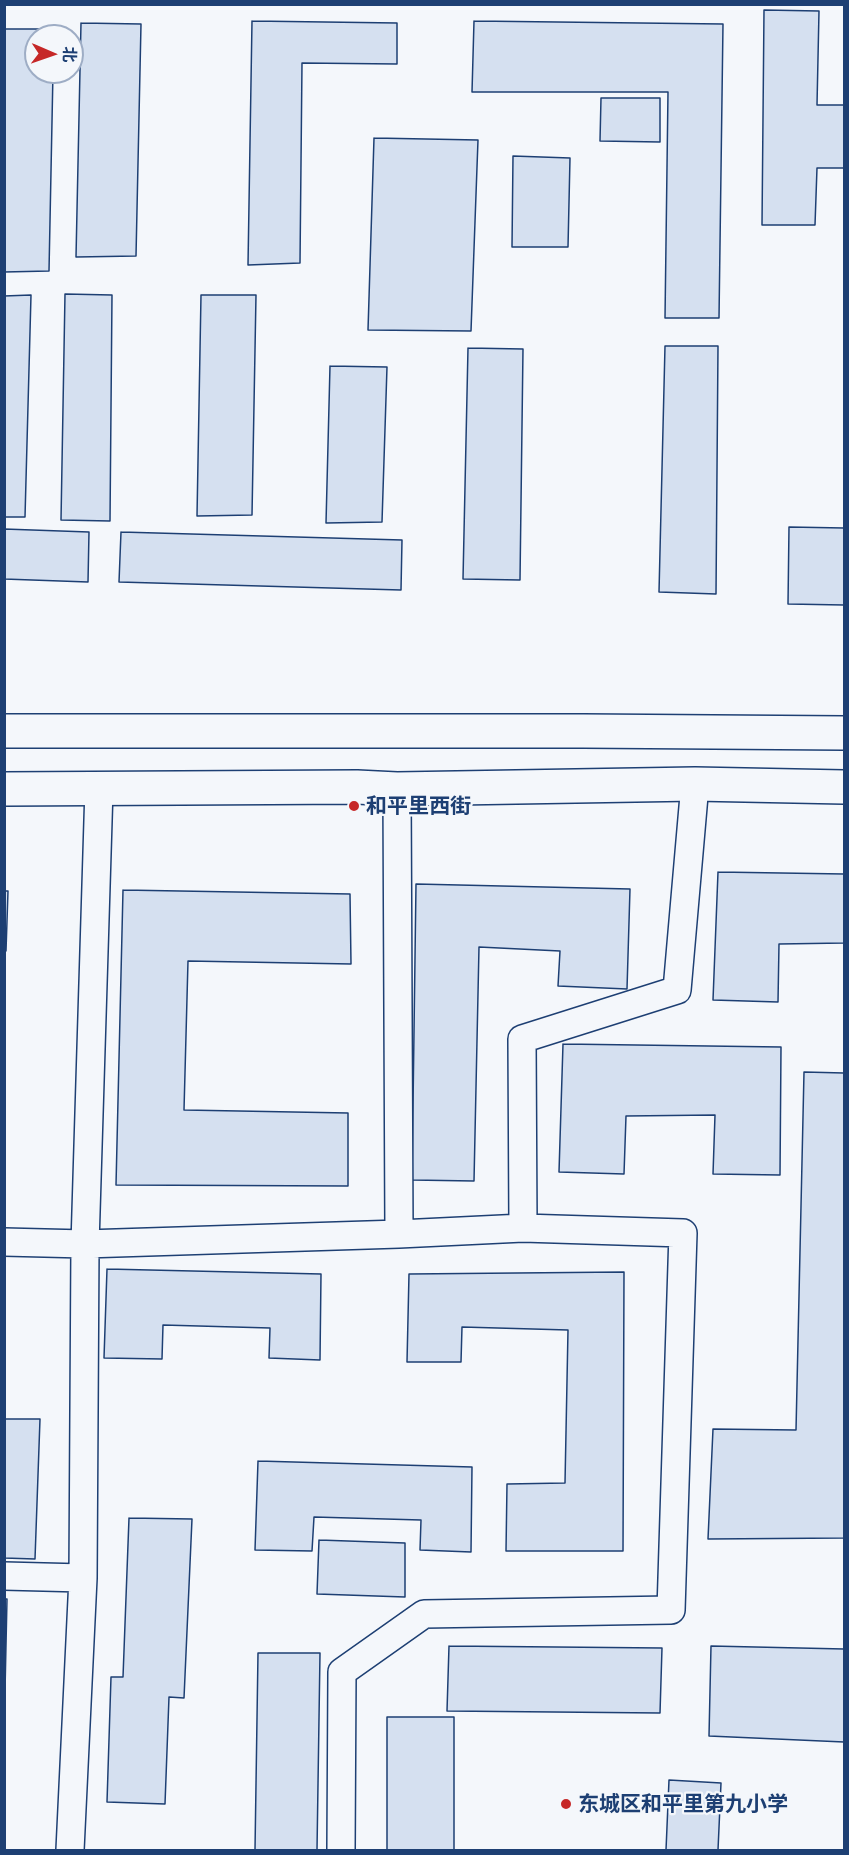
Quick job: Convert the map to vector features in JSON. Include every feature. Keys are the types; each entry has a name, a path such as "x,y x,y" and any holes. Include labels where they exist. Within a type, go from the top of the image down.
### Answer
{"main road":[{"path":"4,731 844,733"},
{"path":"4,789 357,787 397,789 695,784 844,786"}],"street":[{"path":"523,1227 522,1039 677,990 695,784"},
{"path":"70,1851 83,1578 85,1244 99,788"},
{"path":"397,789 399,1234"},
{"path":"4,1242 85,1244 399,1234 523,1227 683,1233 672,1610 424,1614 342,1672 341,1851"},
{"path":"4,1576 83,1578"}],"building":[{"path":"764,10 819,11 817,105 844,105 844,168 817,168 815,225 762,225"},
{"path":"252,21 397,23 397,64 302,63 300,263 248,265"},
{"path":"474,21 723,24 719,318 665,318 668,92 472,92"},
{"path":"81,23 141,24 136,256 76,257 80,84 84,84 84,24"},
{"path":"4,29 24,29 24,84 53,84 49,271 4,272"},
{"path":"601,98 660,98 660,142 600,141"},
{"path":"374,138 478,140 471,331 368,330"},
{"path":"513,156 570,158 568,247 512,247"},
{"path":"65,294 112,295 110,521 61,520"},
{"path":"31,295 25,517 4,517 4,296"},
{"path":"201,295 256,295 252,515 197,516"},
{"path":"665,346 718,346 716,594 659,592"},
{"path":"468,348 523,349 520,580 463,579"},
{"path":"330,366 387,367 382,522 326,523"},
{"path":"789,527 844,528 844,605 788,604"},
{"path":"4,529 89,532 88,582 4,579"},
{"path":"121,532 402,540 401,590 119,582"},
{"path":"718,872 844,874 844,943 779,944 778,1002 713,1000"},
{"path":"416,884 630,889 627,989 558,986 560,951 479,947 474,1181 412,1180"},
{"path":"123,890 350,894 351,964 188,961 184,1110 348,1113 348,1186 116,1185"},
{"path":"4,891 8,891 6,951 4,951"},
{"path":"563,1044 781,1047 780,1175 713,1174 715,1115 626,1116 624,1174 559,1172"},
{"path":"804,1072 844,1073 844,1538 708,1539 713,1429 796,1430"},
{"path":"107,1269 321,1274 320,1360 269,1358 270,1328 163,1325 162,1359 104,1358"},
{"path":"624,1272 623,1551 506,1551 507,1484 565,1483 568,1330 462,1327 461,1362 407,1362 409,1274"},
{"path":"4,1419 40,1419 35,1559 4,1558"},
{"path":"258,1461 472,1467 471,1552 420,1550 421,1520 314,1517 312,1551 255,1550"},
{"path":"129,1518 192,1519 184,1698 169,1697 165,1804 107,1802 111,1677 123,1677"},
{"path":"319,1540 405,1543 405,1597 317,1594"},
{"path":"4,1599 7,1599 4,1737"},
{"path":"449,1646 662,1648 660,1713 447,1711"},
{"path":"711,1646 844,1649 844,1742 709,1736"},
{"path":"258,1653 320,1653 317,1850 255,1850"},
{"path":"387,1717 454,1717 454,1850 387,1850"},
{"path":"669,1780 721,1783 718,1850 666,1850"}],"place":[{"name":"和平里西街","path":"354,806"},
{"name":"东城区和平里第九小学","path":"566,1804"}]}
